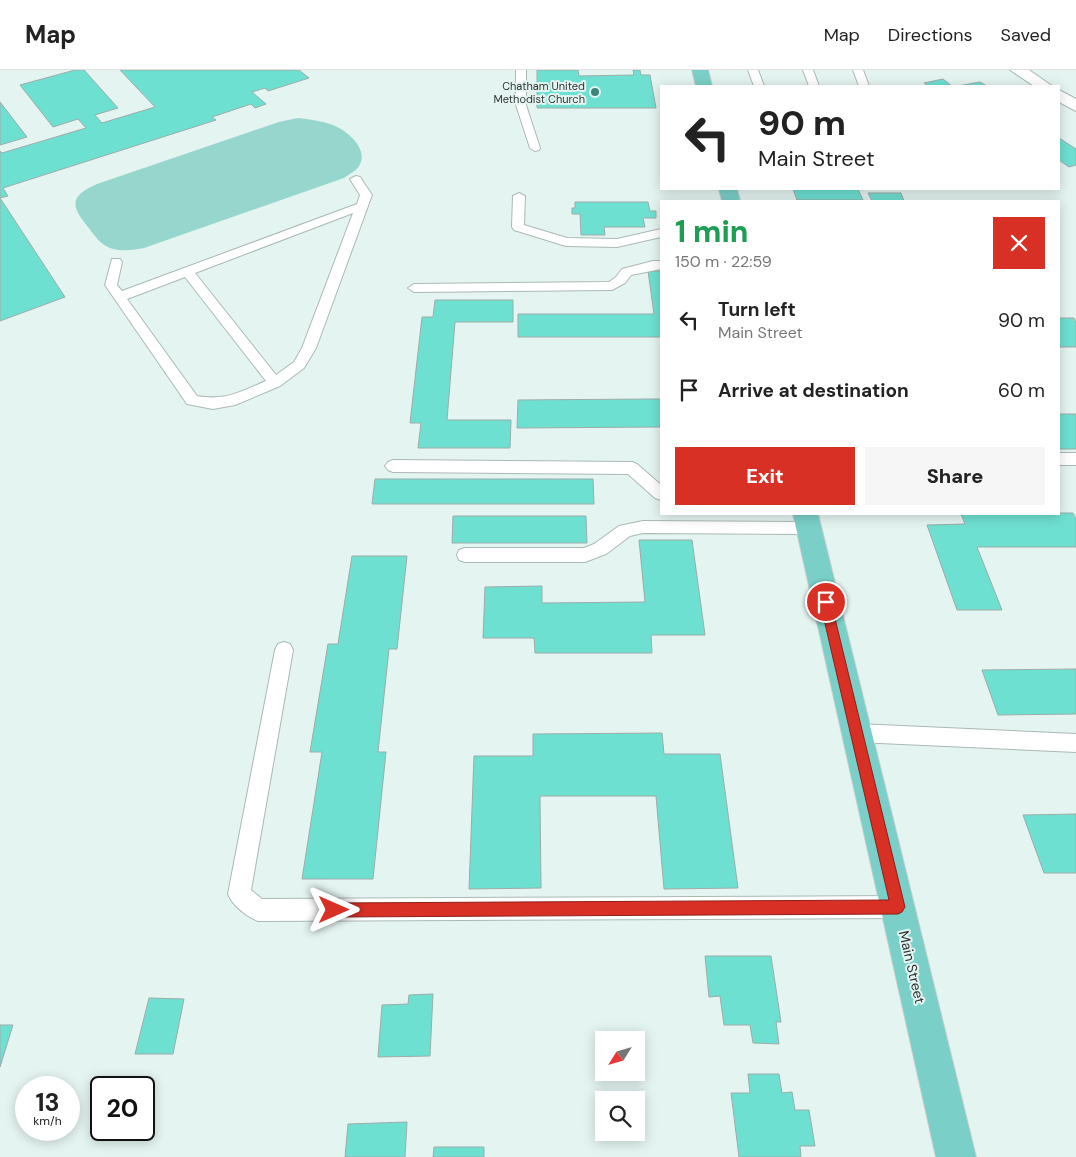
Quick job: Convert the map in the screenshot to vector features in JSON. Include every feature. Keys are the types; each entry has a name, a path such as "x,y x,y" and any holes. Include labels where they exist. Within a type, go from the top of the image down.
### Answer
{"main road":[{"path":"700,70 704,85"},
{"name":"Main Street","path":"806,521 956,1157"}],"street":[{"path":"1018,70 1042,85"},
{"path":"1060,96 1076,106"}],"lane":[{"path":"522,70 522,105 535,148"},
{"path":"753,70 759,85"},
{"path":"808,70 814,85"},
{"path":"858,70 864,85"},
{"path":"116,262 112,284 119,297 192,400 213,404 235,400 275,383 298,365 309,348 366,195 356,179"},
{"path":"519,196 518,227 566,242 617,243 660,233"},
{"path":"119,297 362,206"},
{"path":"414,288 612,286 621,280 626,272 660,265"},
{"path":"187,272 275,383"},
{"path":"1060,459 1076,459"},
{"path":"392,466 632,468 660,493"},
{"path":"465,555 585,555 600,549 625,531 643,527 806,521"},
{"path":"284,650 239,894 258,910 898,907"},
{"path":"856,732 1005,741 1076,743"}],"shaded area":[{"path":"298,118 316,120 333,125 350,136 359,147 361,153 362,160 358,168 344,178 140,249 123,250 106,246 100,242 78,213 76,202 78,197 88,188 97,184 279,122"}],"building":[{"path":"75,70 84,70 118,108 95,115 102,123 155,107 120,70 299,70 309,78 268,91 265,88 252,92 266,104 255,108 251,104 212,117 216,120 3,188 8,196 0,198 0,151 2,153 86,128 78,119 53,127 20,85"},
{"name":"Chatham United Methodist Church","path":"537,70 578,70 579,76 634,75 633,70 640,70 641,75 650,75 656,108 537,108"},
{"path":"943,79 951,85 927,85 924,83"},
{"path":"980,82 985,85 964,85"},
{"path":"0,102 27,137 0,145"},
{"path":"1060,139 1076,149 1076,165 1069,167 1060,161"},
{"path":"793,190 858,190 863,200 797,200"},
{"path":"868,193 901,193 904,200 872,200"},
{"path":"0,198 65,297 0,321"},
{"path":"575,202 648,202 650,211 656,211 656,218 643,218 645,227 604,227 605,235 581,235 580,214 572,214"},
{"path":"648,271 660,271 660,337 518,337 518,314 654,314"},
{"path":"435,300 513,300 513,322 455,322 447,420 511,420 510,448 418,448 421,423 410,423 422,317 433,317"},
{"path":"1060,318 1074,318 1076,323 1076,347 1060,347"},
{"path":"660,399 660,427 517,428 518,400"},
{"path":"1060,414 1076,414 1076,449 1060,449"},
{"path":"375,479 593,479 594,504 372,504"},
{"path":"1060,513 1073,513 1076,519 1076,547 977,547 1002,610 957,610 927,525 965,524 961,515 1060,515"},
{"path":"453,516 586,516 587,543 452,543"},
{"path":"639,540 692,540 705,635 651,635 652,653 535,653 534,638 483,638 485,587 542,586 542,603 645,602"},
{"path":"352,556 407,556 397,649 389,649 378,752 386,752 373,879 302,879 322,752 310,752 328,644 338,644"},
{"path":"1076,669 1076,714 998,715 982,670"},
{"path":"662,733 664,754 720,754 738,888 664,889 656,796 540,796 541,888 469,889 474,756 533,756 533,734"},
{"path":"1076,814 1076,873 1044,873 1023,815"},
{"path":"705,956 771,956 781,1022 776,1022 779,1044 753,1043 750,1025 724,1025 720,996 709,997"},
{"path":"433,994 430,1056 378,1057 382,1005 408,1004 409,995"},
{"path":"149,998 184,999 173,1054 135,1054"},
{"path":"0,1025 13,1025 0,1067"},
{"path":"748,1074 779,1074 782,1093 792,1092 795,1110 809,1110 815,1146 800,1146 801,1157 739,1157 731,1093 750,1093"},
{"path":"407,1122 405,1157 345,1157 348,1124"},
{"path":"434,1147 484,1147 484,1157 433,1157"}],"place":[{"name":"Chatham United Methodist Church","path":"595,92"}],"route":[{"path":"334,910 898,907 826,602"}]}
